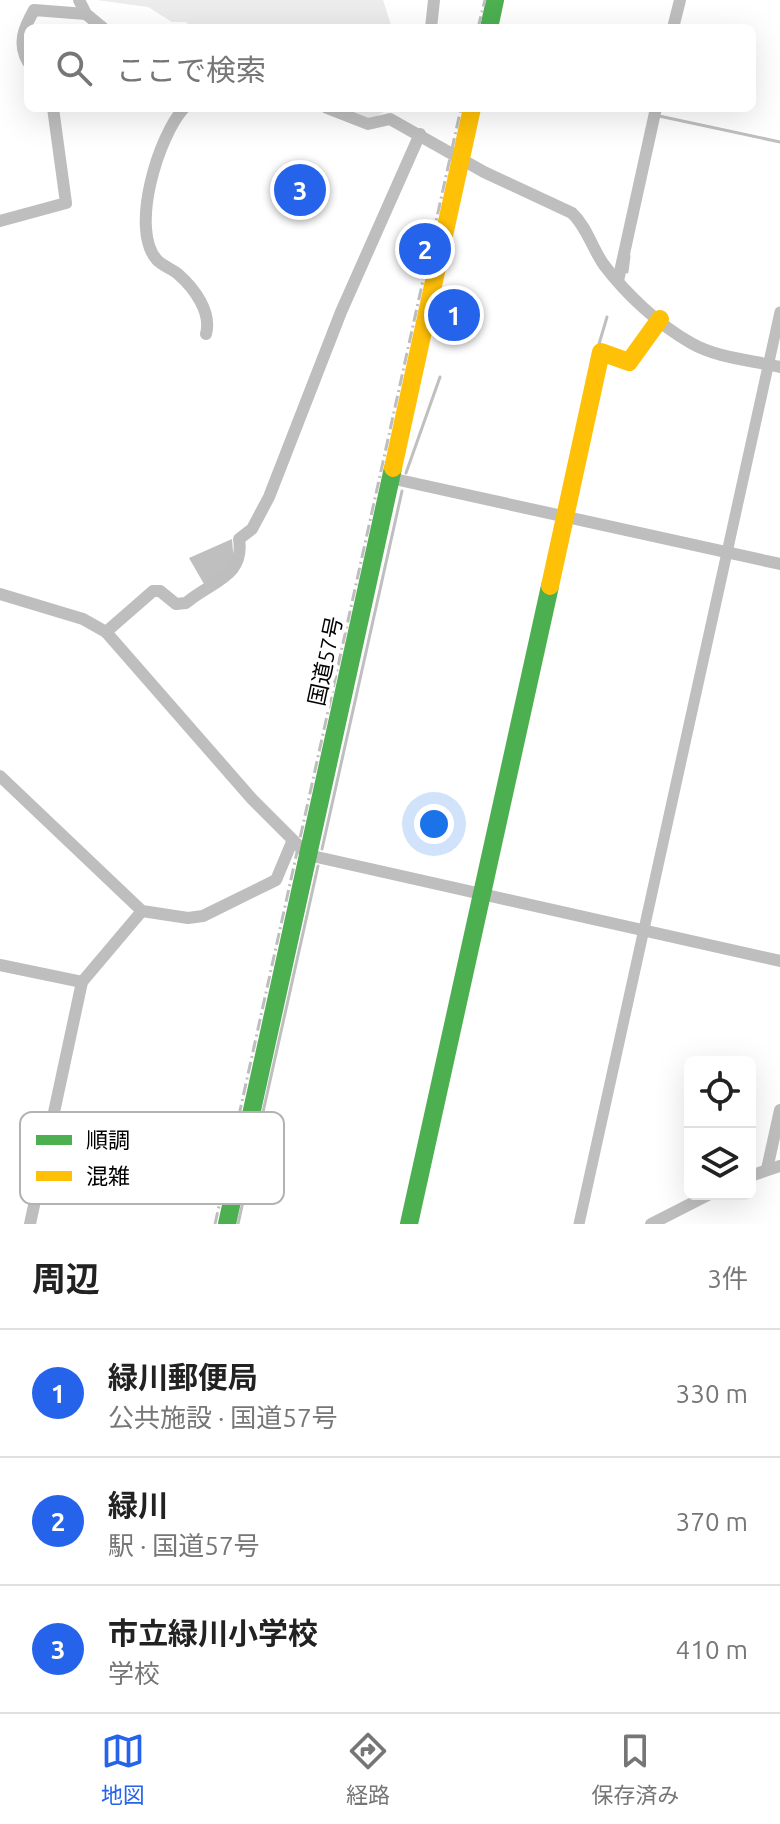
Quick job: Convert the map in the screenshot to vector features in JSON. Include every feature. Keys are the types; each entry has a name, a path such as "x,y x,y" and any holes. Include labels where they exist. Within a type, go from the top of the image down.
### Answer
{"main road":[{"path":"490,24 495,0"},
{"name":"国道57号","path":"252,1112 471,112"},
{"path":"409,1224 601,352 629,362 660,319"},
{"name":"国道57号","path":"227,1224 231,1204"}],"street":[{"path":"79,0 86,14 98,24"},
{"path":"431,24 434,0"},
{"path":"674,24 680,0"},
{"path":"28,24 34,10 86,14"},
{"path":"24,32 21,50 24,55"},
{"path":"0,221 66,203 54,112"},
{"path":"180,112 174,119 154,174 146,212 146,238 157,260 195,292 209,323 206,334"},
{"path":"337,112 368,124 393,114 461,160 572,213 618,281 691,343 721,354 780,367"},
{"path":"618,281 655,112"},
{"path":"106,632 153,591 160,591 176,604 186,603 237,568 241,555 239,539 252,529 269,497 341,312 420,134"},
{"path":"390,478 780,564"},
{"path":"0,594 83,619 106,632 292,842 308,855 780,961"},
{"path":"0,776 142,911 188,918 216,911 276,880 292,842"},
{"path":"54,1112 82,982 142,911"},
{"path":"0,965 82,982"},
{"path":"774,1167 780,1110"},
{"path":"651,1224 698,1200"},
{"path":"30,1224 34,1204"}],"shaded area":[{"path":"97,0 383,0 391,24 188,24 172,22 148,7"},
{"path":"354,112 384,112 372,119"},
{"path":"232,539 234,565 204,584 189,558"}],"waterway":[{"path":"659,116 780,142"},
{"path":"627,272 629,256"},
{"path":"579,1224 780,312"},
{"path":"599,344 607,317"},
{"path":"406,473 440,377"},
{"path":"322,849 402,491"},
{"path":"263,1112 318,866"},
{"path":"238,1224 242,1204"}],"railway":[{"path":"479,24 485,0"},
{"path":"240,1112 460,112"},
{"path":"215,1224 219,1204"}],"traffic: fast":[{"path":"490,24 495,0"},
{"path":"252,1112 393,468"},
{"path":"409,1224 550,586"},
{"path":"227,1224 231,1204"}],"traffic: slow":[{"path":"393,468 471,112"},
{"path":"550,586 601,352 629,362 660,319"}],"place":[{"name":"市立緑川小学校","path":"300,190"},
{"name":"緑川","path":"425,249"},
{"name":"緑川郵便局","path":"454,315"}]}
